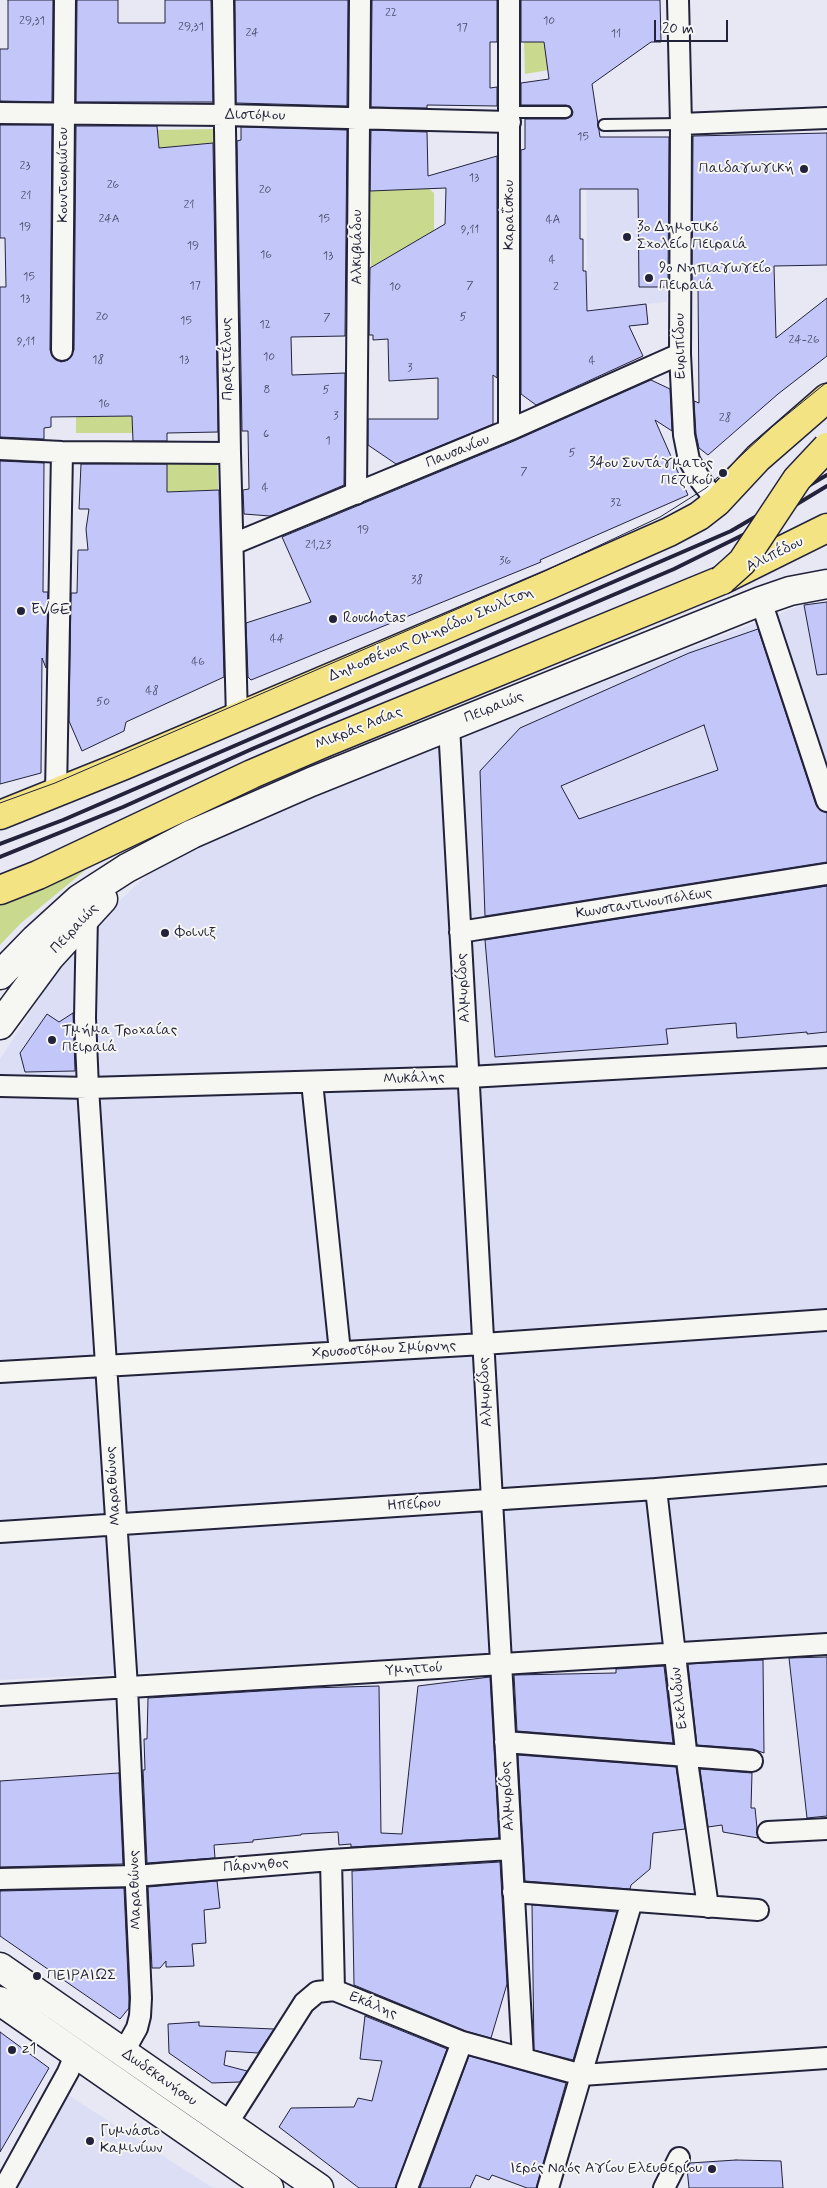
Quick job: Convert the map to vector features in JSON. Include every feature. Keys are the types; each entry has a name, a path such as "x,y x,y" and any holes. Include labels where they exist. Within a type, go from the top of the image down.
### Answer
{"main road":[{"name":"Δημοσθένους Ομηρίδου Σκυλίτση","path":"0,815 237,718 669,532 698,516 717,502 758,458 827,398"},
{"path":"722,580 742,562 798,479 827,448"},
{"name":"Αλιπέδου","path":"722,580 827,528"},
{"name":"Μικράς Ασίας","path":"0,890 252,774 722,580"},
{"name":"Πειραιώς","path":"0,975 34,939 79,899 127,868 233,815 761,601 790,591 827,584"},
{"name":"Πειραιώς","path":"0,1025 50,957 87,915 131,874 166,848"},
{"name":"Δωδεκανήσου","path":"0,1967 319,2188"},
{"name":"Δωδεκανήσου","path":"0,2001 269,2188"}],"street":[{"name":"Κουντουριώτου","path":"62,350 65,0"},
{"name":"Πραξιτέλους","path":"223,0 230,453 237,718"},
{"name":"Αλκιβιάδου","path":"356,494 360,0"},
{"name":"Καραΐσκου","path":"509,0 509,430"},
{"name":"Ευριπίδου","path":"678,0 681,124 680,354 685,450 701,481 717,502"},
{"name":"Διστόμου","path":"0,113 225,115 359,119 510,117"},
{"path":"681,124 827,118"},
{"name":"Παυσανίου","path":"233,544 509,430 680,354"},
{"path":"0,449 62,452 230,453"},
{"path":"56,793 62,452"},
{"path":"761,601 827,801"},
{"name":"Αλμυρίδος","path":"449,726 523,2058"},
{"name":"Κωνσταντινουπόλεως","path":"460,932 827,874"},
{"name":"Μαραθώνος","path":"87,915 85,1018 88,1088 127,1687 140,2016 137,2028 123,2053"},
{"name":"Μυκάλης","path":"0,1086 88,1088 468,1077 827,1057"},
{"path":"312,1082 340,1352"},
{"name":"Χρυσοστόμου Σμύρνης","path":"0,1372 483,1344 827,1320"},
{"name":"Ηπείρου","path":"0,1532 656,1489 827,1475"},
{"name":"Εχελιδών","path":"656,1489 686,1756 708,1906"},
{"name":"Υμηττού","path":"0,1695 827,1644"},
{"path":"505,1742 752,1762"},
{"path":"768,1832 827,1829"},
{"name":"Πάρνηθος","path":"0,1879 135,1876 331,1860 511,1849"},
{"path":"331,1860 334,1990"},
{"path":"514,1892 758,1910"},
{"path":"548,2188 632,1901"},
{"name":"Εκάλης","path":"226,2124 304,2003 317,1992 334,1990 462,2042 582,2075"},
{"path":"408,2188 462,2042"},
{"path":"4,2188 68,2072 76,2053"},
{"path":"582,2075 827,2058"},
{"path":"664,2188 679,2158"}],"lane":[{"name":"Διστόμου","path":"510,117 566,112"},
{"path":"604,125 681,124"}],"shaded area":[{"name":"3ο Δημοτικό Σχολείο Πειραιά","path":"586,137 667,137 667,302 587,310"},
{"path":"827,602 827,1638 0,1680 0,1059 53,977 107,913 133,888 156,868 187,851 235,828 518,715 799,606"},
{"name":"Γυμνάσιο Καμινίων","path":"65,2093 213,2188 15,2188"}],"green space":[{"path":"574,41 561,68 525,74 524,42"},
{"path":"213,129 214,143 159,148 157,130"},
{"path":"428,188 434,193 434,231 371,267 369,191"},
{"path":"132,416 133,433 76,433 76,417"},
{"path":"167,455 217,455 218,490 167,492"},
{"path":"100,858 20,924 0,945 0,905"}],"building":[{"path":"8,0 53,0 52,102 0,101 0,49 8,49"},
{"path":"77,0 118,0 118,23 165,23 165,0 211,0 213,102 76,102"},
{"path":"235,0 348,0 347,106 236,103"},
{"path":"372,0 497,0 497,42 490,42 490,88 497,87 497,106 427,105 427,108 371,107"},
{"path":"521,0 660,0 661,42 651,42 592,84 600,137 669,137 668,287 639,287 638,189 580,189 580,239 583,239 583,271 586,271 587,311 646,304 648,324 629,326 643,356 536,405 521,394 521,150 525,149 525,119 566,119 572,116 573,112 570,106 566,105 521,105 521,83 549,79 544,42 521,42"},
{"path":"0,125 52,125 50,350 52,356 61,362 68,360 74,350 76,126 157,126 159,148 213,143 218,432 167,433 167,441 133,441 132,416 51,417 51,427 44,428 44,439 0,437 0,287 6,287 5,238 0,238"},
{"path":"241,127 347,130 345,336 291,337 292,375 345,373 344,485 270,516 244,514 243,490 249,489 248,431 242,431 237,141 241,140"},
{"path":"371,130 427,132 428,176 497,156 497,378 493,375 493,424 396,464 368,445 368,419 438,419 438,378 389,381 388,339 373,340 373,335 369,335 370,268 445,224 446,188 370,191"},
{"path":"827,133 827,265 774,266 776,338 827,298 827,356 778,394 708,455 699,448 696,434 694,401 699,403 698,287 692,287 693,136"},
{"path":"651,380 670,389 672,431 655,420 688,495 540,560 541,562 251,680 248,677 246,623 311,602 282,537 514,441"},
{"name":"EVGE","path":"0,461 44,463 43,592 48,592 46,668 42,658 41,773 0,784"},
{"path":"81,464 167,464 167,492 219,490 224,677 126,722 124,731 82,751 69,721 71,593 77,593 78,550 88,550 86,529 89,509 79,509"},
{"path":"827,602 827,674 817,675 804,605"},
{"path":"758,629 816,805 820,810 827,813 827,862 485,916 480,771 520,728 689,653","holes":["704,725 718,770 579,819 561,786"]},
{"path":"827,886 827,1032 737,1038 736,1023 666,1029 668,1044 495,1057 485,940"},
{"name":"Τμήμα Τροχαίας Πειραιά","path":"73,1013 75,1071 25,1072 20,1053 47,1014 59,1022"},
{"path":"827,1657 827,1816 807,1818 789,1658"},
{"path":"763,1660 764,1753 753,1749 697,1745 688,1664"},
{"path":"664,1666 673,1743 517,1731 514,1675 616,1673 616,1669"},
{"path":"490,1677 499,1838 351,1847 351,1844 339,1845 338,1832 301,1834 253,1840 253,1842 214,1845 215,1858 147,1863 143,1770 145,1770 144,1739 147,1739 148,1698 310,1688 379,1686 381,1833 402,1834 418,1686"},
{"path":"518,1755 676,1767 685,1829 653,1833 650,1869 631,1885 630,1889 525,1881"},
{"path":"700,1769 752,1773 751,1808 755,1808 758,1838 723,1832 722,1825 708,1827"},
{"path":"119,1773 123,1864 0,1867 0,1781"},
{"path":"500,1862 507,1984 491,2038 466,2031 354,1985 352,1871"},
{"path":"217,1881 220,1908 204,1910 206,1943 192,1944 194,1966 166,1967 166,1961 160,1968 152,1968 148,1887"},
{"path":"124,1888 129,2008 120,2019 0,1936 0,1891"},
{"path":"532,1905 617,1912 573,2060 534,2050"},
{"path":"365,2016 447,2049 395,2188 359,2188 279,2127 291,2108 354,2107 358,2098 372,2101 382,2061 360,2059"},
{"path":"199,2022 199,2026 274,2029 258,2053 226,2051 224,2065 247,2071 240,2082 212,2083 169,2053 168,2024"},
{"path":"0,2032 49,2068 0,2152"},
{"path":"469,2056 566,2083 536,2188 527,2188 492,2175 489,2180 476,2175 470,2188 420,2188"},
{"name":"Ιερός Ναός Αγίου Ελευθερίου","path":"736,2160 781,2161 783,2188 689,2188 687,2168 690,2163"}],"tram line":[{"path":"0,803 55,783 545,571 660,517 706,488 773,426 827,382"}],"railway":[{"path":"0,844 63,820 731,531 827,475"},
{"path":"0,857 123,807 252,749 674,569 759,527 827,486"}],"place":[{"name":"Παιδαγωγική","path":"804,169"},
{"name":"3ο Δημοτικό Σχολείο Πειραιά","path":"627,237"},
{"name":"9o Νηπιαγωγείο Πειραιά","path":"649,278"},
{"name":"34ου Συντάγματος Πεζικού","path":"723,473"},
{"name":"EVGE","path":"21,611"},
{"name":"Rouchotas","path":"333,619"},
{"name":"Φοινιξ","path":"165,933"},
{"name":"Τμήμα Τροχαίας Πειραιά","path":"52,1040"},
{"name":"ΠΕΙΡΑΙΩΣ","path":"37,1976"},
{"name":"z1","path":"12,2050"},
{"name":"Γυμνάσιο Καμινίων","path":"90,2141"},
{"name":"Ιερός Ναός Αγίου Ελευθερίου","path":"712,2169"}]}
